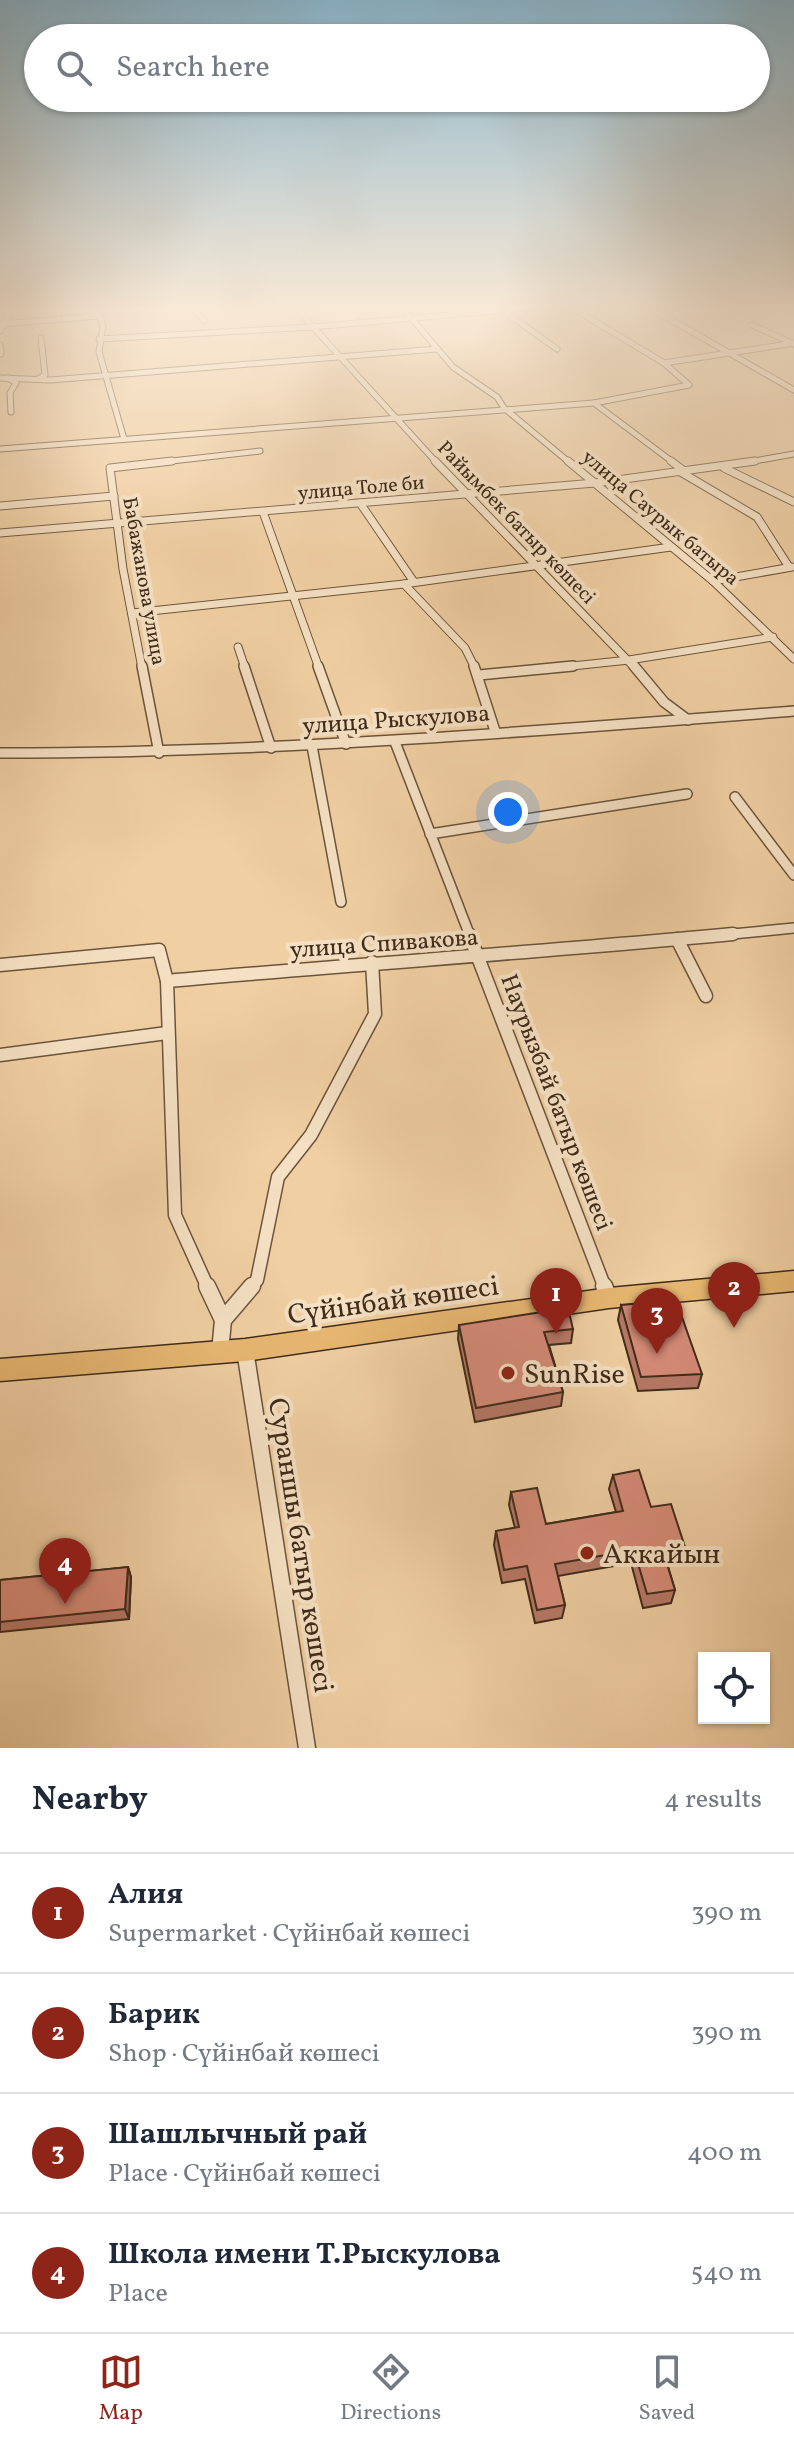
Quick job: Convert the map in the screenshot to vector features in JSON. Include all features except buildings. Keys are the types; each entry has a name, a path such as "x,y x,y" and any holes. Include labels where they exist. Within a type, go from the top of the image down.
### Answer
{"main road":[{"name":"Сүйінбай көшесі","path":"0,1370 245,1350 609,1298 794,1281"}],"street":[{"path":"11,412 10,393 13,388"},
{"path":"109,388 124,439"},
{"name":"Райымбек батыр көшесі","path":"368,388 466,494 629,660 664,702 688,720"},
{"name":"улица Саурык батыра","path":"483,388 713,581 794,659"},
{"path":"0,449 594,403 675,388"},
{"path":"594,403 681,470 757,517 792,567 713,581"},
{"name":"Бабажанова улица","path":"159,753 123,569 110,468 260,451"},
{"name":"улица Толе би","path":"0,533 595,483 681,470 724,468 794,454"},
{"path":"724,468 794,502"},
{"path":"0,506 114,496"},
{"path":"360,503 409,583 465,648 479,675 495,731"},
{"path":"263,512 346,744"},
{"path":"132,613 409,583 671,547"},
{"path":"479,675 629,660 773,637"},
{"path":"238,647 271,748"},
{"name":"улица Рыскулова","path":"0,753 159,753 395,742 495,731 794,711"},
{"name":"Наурызбай батыр көшесі","path":"395,742 609,1298"},
{"path":"312,746 341,902"},
{"path":"430,834 687,794"},
{"path":"735,797 794,875"},
{"name":"улица Спивакова","path":"167,981 794,928"},
{"path":"677,939 706,996"},
{"path":"0,965 159,950 167,981 175,1215 223,1320 220,1352"},
{"path":"223,1320 257,1280 278,1177 311,1135 375,1014 372,962"},
{"path":"0,1055 167,1033"},
{"name":"Сураншы батыр көшесі","path":"245,1350 307,1748"}],"place":[{"name":"Барик","path":"734,1328"},
{"name":"Алия","path":"556,1334"},
{"name":"Шашлычный рай","path":"657,1354"},
{"name":"SunRise","path":"508,1373"},
{"name":"Аккайын","path":"587,1553"},
{"name":"Школа имени Т.Рыскулова","path":"65,1604"}]}
